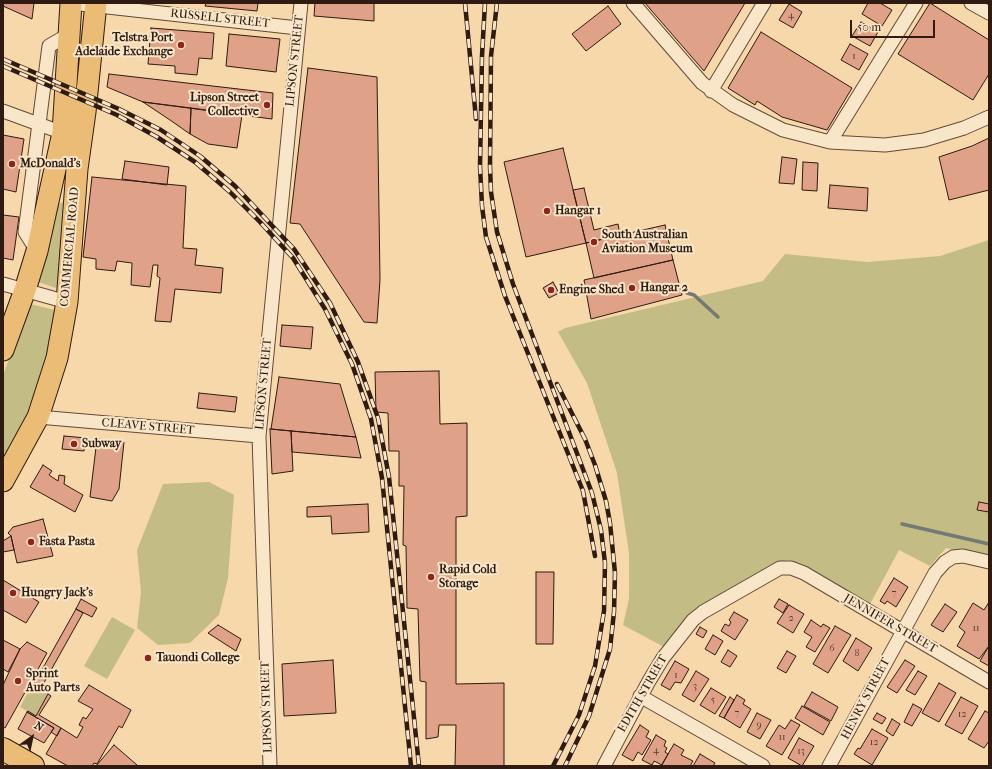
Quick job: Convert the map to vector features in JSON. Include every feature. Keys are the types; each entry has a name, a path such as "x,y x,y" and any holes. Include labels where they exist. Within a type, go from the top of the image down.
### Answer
{"highway":[{"path":"3,749 33,766"}],"main road":[{"name":"COMMERCIAL ROAD","path":"3,350 25,290 36,251 63,133 71,3"},
{"name":"COMMERCIAL ROAD","path":"3,480 38,417 57,358 67,302 77,169 85,112 96,4"},
{"path":"77,169 68,159 63,133 69,123 85,112"}],"street":[{"name":"RUSSELL STREET","path":"71,3 96,4 298,28"},
{"name":"LIPSON STREET","path":"270,766 259,436 301,3"},
{"path":"633,3 694,75 711,91 743,111 774,127 798,135 830,142 885,145 909,143 964,128 989,117"},
{"path":"711,91 764,3"},
{"path":"830,142 916,3"},
{"path":"972,3 989,13"},
{"path":"36,251 25,232 49,46 68,35"},
{"path":"3,111 63,133"},
{"path":"3,284 67,302"},
{"name":"CLEAVE STREET","path":"38,417 259,436"},
{"name":"HENRY STREET","path":"829,766 935,573 945,562 953,557 963,556 989,562"},
{"name":"EDITH STREET","path":"604,766 640,696 663,658 693,620 702,612 780,568 791,568"},
{"name":"JENNIFER STREET","path":"791,568 804,573 989,682"},
{"path":"640,696 763,766"}],"shaded area":[{"path":"54,202 63,203 58,286 56,288 38,282"},
{"path":"989,240 989,558 946,548 930,566 899,550 869,606 797,563 788,560 700,607 666,648 623,625 629,599 629,553 617,473 587,383 558,332 565,328 763,281 785,254 867,262 940,256"},
{"path":"30,304 55,310 48,355 31,406 3,459 3,376 26,309"},
{"path":"209,482 234,495 228,578 219,615 190,643 158,645 137,628 141,592 137,550 163,484"},
{"path":"112,617 135,630 107,679 84,666"},
{"path":"32,685 48,694 36,716 20,707"}],"building":[{"path":"3,3 34,3 32,19 3,6"},
{"path":"206,3 258,3 257,11 205,6"},
{"path":"315,3 374,3 374,21 314,16"},
{"path":"645,3 745,3 704,71"},
{"path":"868,3 880,3 892,10 882,26 862,14"},
{"path":"930,3 989,40 989,74 973,100 898,54"},
{"path":"789,4 802,12 793,28 779,20"},
{"path":"608,6 621,24 586,51 572,34"},
{"path":"861,22 878,32 870,46 852,36"},
{"name":"Telstra Port Adelaide Exchange","path":"151,28 214,33 212,59 199,58 197,75 175,73 175,66 148,64"},
{"path":"761,32 852,88 827,130 782,117 757,101 755,105 728,88"},
{"path":"229,34 280,39 276,72 226,66"},
{"path":"850,44 868,54 859,70 841,60"},
{"path":"308,68 377,77 380,280 377,323 364,322 300,224 290,223"},
{"path":"109,74 273,93 272,119 143,102 107,87"},
{"path":"143,102 191,108 190,134 170,120"},
{"path":"191,108 242,115 237,148 208,144 190,134"},
{"name":"McDonald's","path":"3,135 24,139 16,192 3,189"},
{"path":"989,138 989,190 949,200 939,157 972,146"},
{"name":"Hangar 1","path":"563,148 586,243 526,257 504,162"},
{"path":"782,157 797,159 794,184 779,183"},
{"path":"125,161 169,167 167,185 122,179"},
{"path":"803,162 818,163 817,191 802,190"},
{"path":"92,177 186,186 183,248 197,249 195,265 223,268 221,293 175,289 171,322 155,321 160,278 157,276 158,265 153,265 150,287 131,285 132,263 117,261 115,271 96,269 96,259 83,257"},
{"path":"830,185 868,188 867,211 828,208"},
{"path":"584,188 594,230 618,224 620,235 586,243 573,190"},
{"path":"3,215 19,217 13,260 3,258"},
{"path":"665,225 673,260 594,278 586,243"},
{"name":"Hangar 2","path":"673,260 682,295 591,319 584,280"},
{"name":"Engine Shed","path":"553,282 559,293 549,298 543,288"},
{"path":"282,325 313,327 311,349 280,346"},
{"name":"Rapid Cold Storage","path":"439,371 440,424 467,423 467,516 456,517 456,684 504,683 504,766 455,766 456,725 439,725 438,737 426,739 426,682 420,681 418,609 407,608 406,546 403,545 404,486 399,486 399,451 389,451 388,413 376,412 375,372"},
{"path":"279,377 340,384 356,437 271,429"},
{"path":"199,393 237,397 235,412 197,408"},
{"path":"270,429 291,431 293,471 272,474"},
{"path":"291,431 356,437 361,458 292,452"},
{"path":"64,436 86,438 84,451 62,449"},
{"path":"97,439 124,442 119,489 112,501 90,497"},
{"path":"43,465 52,471 49,475 58,481 59,475 65,476 64,484 83,495 75,512 30,487"},
{"path":"979,502 989,504 989,512 977,510"},
{"path":"368,504 369,532 332,534 331,516 307,517 307,507"},
{"path":"43,519 53,556 17,563 11,536 8,533 13,527"},
{"path":"11,536 14,550 3,552 3,541"},
{"path":"536,572 554,572 553,644 536,644"},
{"path":"894,578 908,587 896,607 887,601 885,604 880,601"},
{"name":"Hungry Jack's","path":"3,580 39,602 26,623 3,610"},
{"path":"81,599 97,608 92,617 76,609"},
{"path":"779,599 788,604 783,613 774,607"},
{"path":"989,602 989,646 979,659 957,646 965,632 959,627 973,603 984,610"},
{"path":"945,604 957,612 943,632 931,625"},
{"path":"789,605 804,614 793,633 777,623"},
{"path":"76,609 83,613 41,688 34,684"},
{"path":"734,612 748,620 735,640 721,631 725,624 729,626 731,622 729,620"},
{"path":"811,620 821,627 823,624 830,628 815,652 806,647 812,637 804,632"},
{"path":"218,625 241,639 236,651 208,633"},
{"path":"835,626 851,635 828,673 813,664"},
{"path":"700,627 707,631 703,638 696,634"},
{"path":"713,635 723,641 715,655 705,649"},
{"path":"856,638 872,648 858,671 843,661"},
{"path":"3,640 20,649 8,672 3,669"},
{"name":"Sprint Auto Parts","path":"27,642 47,653 5,728 3,727 3,685 20,649"},
{"path":"989,646 989,666 980,661"},
{"path":"728,650 737,656 730,667 721,662"},
{"path":"787,651 796,656 786,673 777,668"},
{"path":"333,660 336,713 284,716 282,664"},
{"path":"905,660 915,666 897,693 887,687"},
{"path":"675,661 689,669 681,683 675,682 670,690 661,685"},
{"path":"696,671 709,679 694,702 682,695"},
{"path":"918,671 927,676 915,695 906,690"},
{"path":"939,683 956,693 939,722 922,713"},
{"path":"89,685 131,710 122,728 119,726 97,764 94,763 92,766 68,766 46,754 61,728 77,738 83,727 79,725 83,717 86,719 93,709 78,701"},
{"path":"711,688 726,697 715,714 700,705"},
{"path":"812,692 838,707 831,721 804,706"},
{"path":"48,694 51,696 39,715 61,728 57,736 51,732 54,728 27,712 28,711 36,716"},
{"path":"737,695 745,700 743,704 751,709 740,728 724,718"},
{"path":"730,697 734,700 724,718 719,716"},
{"path":"961,697 978,706 962,734 945,725"},
{"path":"913,704 922,709 912,726 904,722"},
{"path":"802,706 830,722 823,735 795,718"},
{"path":"985,711 989,713 989,741 984,748 968,739"},
{"path":"27,712 54,728 44,743 18,729"},
{"path":"757,713 771,720 760,739 747,732"},
{"path":"877,713 886,718 882,724 873,719"},
{"path":"892,719 900,724 893,736 886,731"},
{"path":"791,720 800,725 782,755 766,746 779,725 785,729"},
{"path":"640,725 649,731 646,737 651,740 642,755 638,752 633,761 622,755"},
{"path":"872,729 888,738 872,765 854,754 858,748 860,749"},
{"path":"656,735 666,741 664,746 667,748 665,752 668,754 662,765 654,761 652,765 642,760"},
{"path":"799,738 814,746 802,766 788,758"},
{"path":"674,744 684,750 681,755 693,761 690,766 661,766"},
{"path":"114,745 137,765 137,766 96,766"},
{"path":"700,754 715,763 713,766 693,766"}],"waterway":[{"path":"687,293 694,295 718,317"},
{"path":"902,524 989,544"}],"railway":[{"path":"465,3 476,119"},
{"path":"485,3 482,56 480,166 482,206 486,237 505,296 583,491 595,556"},
{"path":"497,3 491,56 490,166 491,192 497,232 513,284 592,493 601,530 605,563 604,611 595,666 579,715 553,766"},
{"path":"3,59 119,109 161,130 200,156 235,186 294,249 330,303 358,362 378,418 389,477 419,766"},
{"path":"3,66 117,115 157,137 195,162 230,192 293,258 325,309 352,364 371,419 382,478 411,766"},
{"path":"557,384 585,439 595,465 606,501 610,523 615,573 614,612 610,649 589,716 565,766"}],"place":[{"name":"Telstra Port Adelaide Exchange","path":"181,45"},
{"name":"Lipson Street Collective","path":"267,105"},
{"name":"McDonald's","path":"12,164"},
{"name":"Hangar 1","path":"547,211"},
{"name":"South Australian Aviation Museum","path":"594,242"},
{"name":"Hangar 2","path":"632,288"},
{"name":"Engine Shed","path":"551,290"},
{"name":"Subway","path":"74,444"},
{"name":"Fasta Pasta","path":"31,542"},
{"name":"Rapid Cold Storage","path":"431,577"},
{"name":"Hungry Jack's","path":"13,593"},
{"name":"Tauondi College","path":"148,658"},
{"name":"Sprint Auto Parts","path":"18,681"}]}
